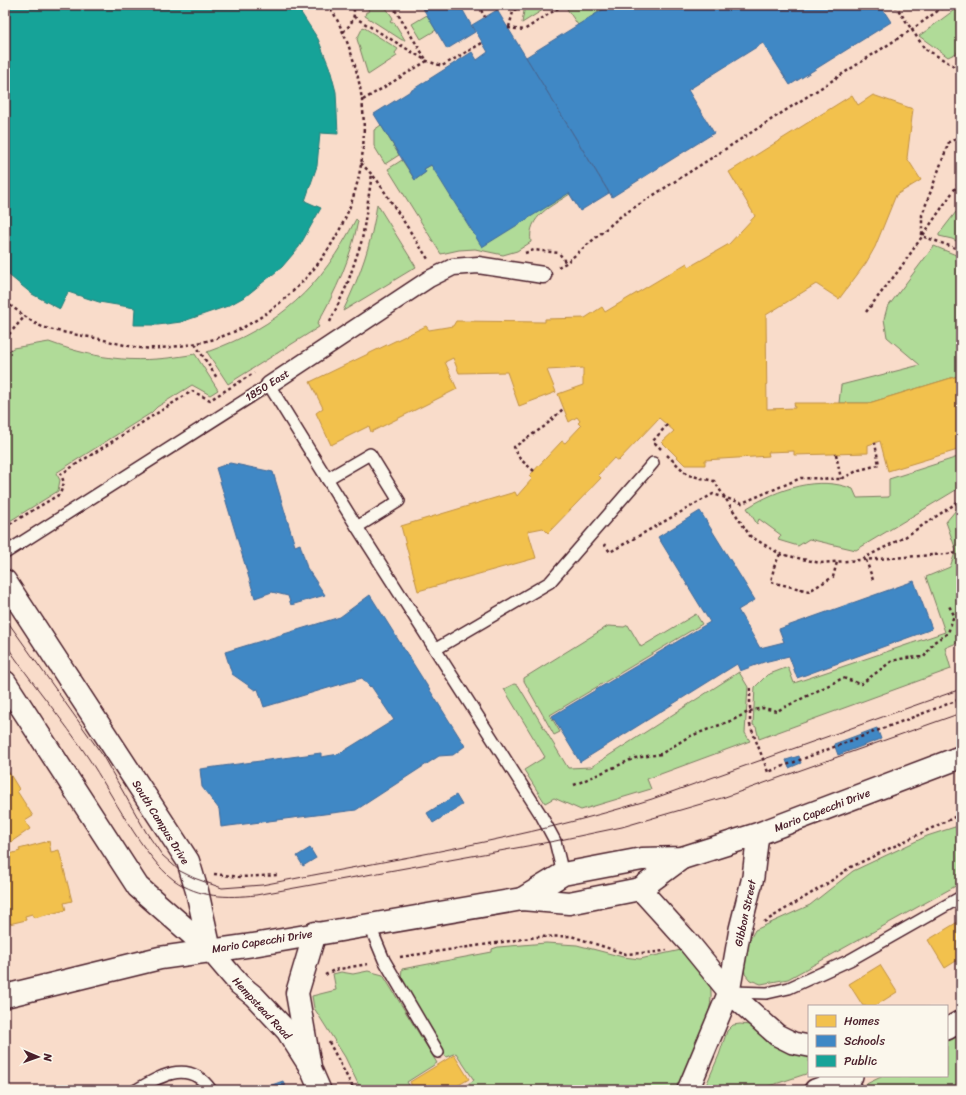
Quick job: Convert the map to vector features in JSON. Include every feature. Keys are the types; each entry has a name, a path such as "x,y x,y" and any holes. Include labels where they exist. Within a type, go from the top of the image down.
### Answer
{"main road":[{"name":"South Campus Drive","path":"5,581 188,861 198,891 210,950"},
{"path":"5,682 138,887 210,950"},
{"name":"Mario Capecchi Drive","path":"522,899 563,874 642,859 682,858 758,834 961,757"},
{"name":"Mario Capecchi Drive","path":"5,996 160,958 253,945 315,933 522,899 569,903 640,889 682,858"},
{"path":"310,1067 297,993 315,933"}],"street":[{"name":"1850 East","path":"269,385 429,279 453,267 478,265 543,275"},
{"name":"Gibbon Street","path":"688,1090 729,992 740,929 753,877 758,834"},
{"path":"640,889 689,943 729,992 777,1035 793,1043 808,1046"},
{"name":"Hempstead Road","path":"210,950 239,984 254,996 287,1031 310,1067 320,1090"},
{"path":"948,1028 961,1021"},
{"path":"815,1090 849,1077"}],"lane":[{"path":"269,385 357,527 436,648 541,815 555,841 563,874"},
{"name":"1850 East","path":"5,553 269,385"},
{"path":"327,479 370,454 399,501 357,527"},
{"path":"436,648 550,582 652,463"},
{"path":"729,992 767,993 789,988 850,960 961,897"},
{"path":"369,924 384,960 438,1052"},
{"path":"136,1090 167,1074 181,1072 198,1077 206,1082 211,1090"}],"path":[{"path":"5,302 40,326 140,348 195,344 221,337 251,323 279,304 305,280 326,254 345,221 355,192 361,162 365,129 363,100 349,47 329,5"},
{"path":"343,32 351,25 354,17 354,5"},
{"path":"392,5 427,61"},
{"path":"478,5 485,17"},
{"path":"519,5 513,12 508,27 524,30 563,5"},
{"path":"895,5 925,49 961,70"},
{"path":"566,263 621,216 911,30 946,5"},
{"path":"354,17 427,61 442,66 482,43"},
{"path":"363,100 427,61"},
{"path":"961,102 961,170"},
{"path":"922,236 922,215 949,142 960,137"},
{"path":"361,162 372,174 431,263"},
{"path":"328,328 347,285 362,240 372,174"},
{"path":"866,312 899,270 961,180"},
{"path":"922,236 961,250"},
{"path":"5,339 25,316"},
{"path":"195,344 217,378"},
{"path":"534,471 520,459 514,447 545,426 564,408"},
{"path":"667,425 653,441 688,475 714,481 750,536 780,554 820,564 961,552"},
{"path":"594,532 610,552 713,494 742,503 802,478 841,479 859,470 879,465 874,443"},
{"path":"836,454 841,479"},
{"path":"860,560 905,537 961,500"},
{"path":"780,554 774,567 771,582 809,590 833,577 837,562"},
{"path":"866,560 873,580"},
{"path":"574,785 635,758 661,754 688,737 733,720 750,711 763,708 777,711 843,678 861,684 892,660 924,657 934,642 948,633 954,615 948,604"},
{"path":"750,688 750,725 768,772 961,699"},
{"path":"740,929 762,923 825,886 849,868 961,814"},
{"path":"214,874 241,877 278,875"},
{"path":"323,976 334,970 350,969 384,960 537,937 571,936 626,954 658,952 689,943"},
{"path":"325,1036 354,1090"}],"shaded area":[{"path":"5,5 961,5 961,1090 5,1090"}],"green space":[{"path":"364,5 384,5 393,18 390,22 394,22 405,40 402,40 365,16 369,9 365,8"},
{"path":"525,5 551,5 522,23"},
{"path":"573,5 610,5 578,25 567,9"},
{"path":"961,5 961,51 948,57 919,36"},
{"path":"427,15 436,30 421,39 412,24"},
{"path":"363,27 398,49 395,53 397,56 368,75 357,39"},
{"path":"381,125 399,155 385,164 374,146 374,130"},
{"path":"402,160 415,180 426,172 424,169 431,165 570,194 542,213 533,225 531,242 517,251 503,255 475,249 459,250 441,254 388,169"},
{"path":"377,204 416,267 343,311 355,285 369,246"},
{"path":"956,212 961,212 961,243 939,236"},
{"path":"356,219 358,221 355,235 347,261 336,287 317,324 319,327 228,384 207,352 233,342 256,330 296,301 313,284 328,265 343,243"},
{"path":"934,246 961,257 961,375 869,403 839,403 841,385 920,365 887,337 884,319 887,308"},
{"path":"49,342 86,353 121,359 157,359 195,354 218,390 210,395 192,385 157,407 151,413 56,473 60,480 58,491 5,524 5,354 13,348"},
{"path":"961,456 961,487 856,550 809,539 798,546 778,540 781,535 759,519 757,524 747,508 785,490 812,484 826,483 853,489 857,498 889,497 889,479"},
{"path":"961,504 961,641 945,648 951,669 759,739 756,727 753,725 755,687 767,675 788,667 794,683 945,632 926,577 950,567 956,550 946,522"},
{"path":"696,614 702,624 550,715 560,732 554,735 524,681 524,678 608,626 624,627 628,625 641,647"},
{"path":"739,672 748,687 745,733 750,741 647,779 651,789 581,810 554,798 545,803 524,770 545,757 504,689 514,684 518,685 568,768 591,767"},
{"path":"961,825 961,883 788,979 761,984 750,980 745,974 743,962 747,945 755,930 810,905 853,871 927,836"},
{"path":"546,943 577,945 623,957 640,959 681,950 699,967 708,979 711,990 711,1003 703,1034 680,1090 459,1090 474,1080 456,1053 446,1057 405,988 401,977 402,969 492,952 492,949 498,947"},
{"path":"368,971 383,975 437,1063 407,1082 412,1090 361,1090 345,1057 314,1008 312,996 336,990 333,974 341,972 353,974"},
{"path":"733,1025 750,1025 761,1034 808,1055 808,1073 757,1090 704,1090 719,1055 727,1031"},
{"path":"961,1032 961,1090 854,1090 881,1077 948,1077 948,1041"}],"building: Homes":[{"path":"852,95 858,105 873,95 913,109 907,158 921,180 896,195 875,247 866,263 839,299 816,284 766,315 767,409 795,408 794,403 869,403 961,375 961,449 888,471 880,441 868,445 868,453 794,455 794,451 768,452 769,456 705,460 705,465 685,465 662,442 674,431 659,418 618,461 614,458 598,475 601,478 548,533 543,528 528,531 536,558 418,591 401,526 515,492 517,496 532,479 529,476 562,441 565,443 581,426 578,423 580,421 577,417 569,422 558,394 583,385 583,368 547,370 556,392 519,406 507,372 459,373 453,358 445,362 457,389 371,432 369,426 331,445 316,413 323,408 310,382 426,326 429,330 453,326 456,321 545,322 545,319 585,318 602,307 605,312 687,263 689,267 729,244 755,216 729,172"},
{"path":"5,766 19,789 17,791 33,816 25,821 30,829 5,846"},
{"path":"49,841 51,852 59,850 72,901 64,903 66,910 34,918 32,914 25,916 26,920 5,925 5,852 9,851 10,854 20,851 19,849"},
{"path":"961,920 961,958 945,968 928,940"},
{"path":"880,965 897,992 877,1005 862,1005 849,984"},
{"path":"454,1055 469,1079 450,1090 414,1090 410,1082"}],"building: Schools":[{"path":"421,5 460,5 475,32 447,49"},
{"path":"610,5 660,5 662,8 667,5 880,5 891,22 790,85 763,43 688,90 714,133 612,197 526,57"},
{"path":"497,10 609,193 580,211 569,193 482,247 431,165 424,169 426,172 415,180 374,114 472,52 477,60 488,52 472,25"},
{"path":"230,463 273,472 295,546 300,544 307,568 325,595 291,605 288,596 272,592 255,598 216,468"},
{"path":"700,511 755,600 738,610 760,648 784,642 779,629 914,581 932,629 797,678 789,656 764,662 740,671 737,664 580,762 552,716 710,622 658,537"},
{"path":"370,595 465,746 453,755 439,756 356,810 221,827 219,809 202,787 200,769 321,753 321,757 339,754 394,720 371,686 370,687 362,678 264,707 258,689 255,690 232,674 225,652 340,617"},
{"path":"877,728 881,739 838,755 834,744"},
{"path":"799,756 801,763 789,768 786,760"},
{"path":"456,795 462,805 433,823 427,813"},
{"path":"310,848 316,858 303,866 297,856"},
{"path":"283,1081 287,1090 258,1090"}],"building: Public":[{"path":"5,5 296,5 318,39 330,69 336,92 338,134 320,133 317,166 305,201 321,208 299,247 282,267 246,296 228,306 181,322 158,325 134,325 135,308 99,302 68,292 60,309 32,294 5,272"}],"tram line":[{"path":"5,618 101,753 146,832 162,855 180,871 194,878 222,888 262,885 409,857 556,826 652,799 961,689"},
{"path":"5,643 79,744 139,840 162,870 174,880 193,890 224,896 256,895 555,841 622,827 725,797 961,713"}]}
